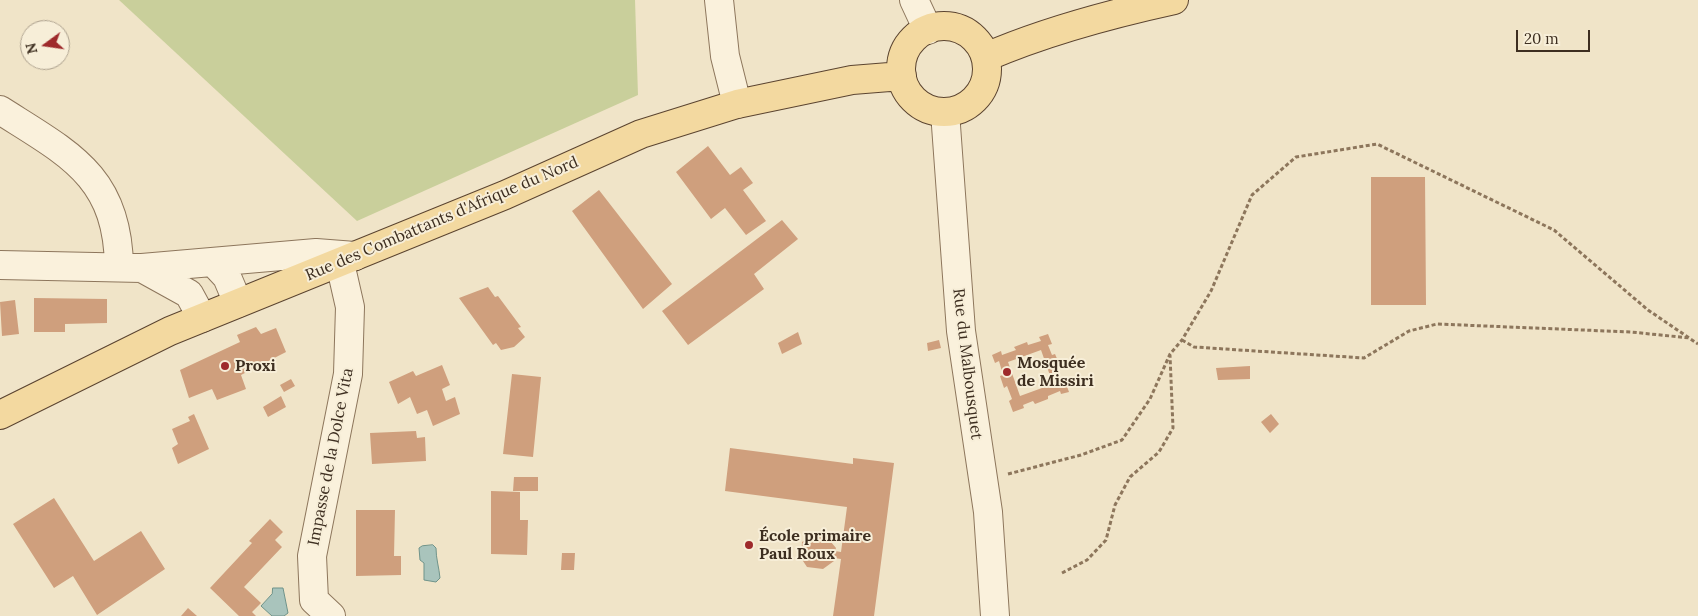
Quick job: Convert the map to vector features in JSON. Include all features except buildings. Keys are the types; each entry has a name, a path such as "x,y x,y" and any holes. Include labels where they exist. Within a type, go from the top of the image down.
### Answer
{"main road":[{"path":"986,58 1016,44 1125,10 1174,0"},
{"path":"938,26 960,29 972,36 986,58 985,84 979,95 969,105 958,110 944,112 931,110 920,105 908,92 902,76 902,64 910,43 928,30 938,26"},
{"name":"Rue des Combattants d'Afrique du Nord","path":"0,415 170,330 348,260 504,195 641,134 736,104 852,80 902,76"}],"street":[{"path":"719,0 725,56 736,104"},
{"path":"914,0 928,30"},
{"path":"0,110 71,156 103,193 131,268 189,294 202,318"},
{"name":"Rue du Malbousquet","path":"944,112 960,331 988,512 995,616"},
{"path":"0,265 131,268 316,253 348,260"},
{"name":"Impasse de la Dolce Vita","path":"315,611 312,556 348,374 350,307 348,260"},
{"path":"213,262 227,277 238,303"}],"path":[{"path":"983,481 1081,455 1122,440 1150,399 1170,354 1182,340 1211,291 1252,195 1296,157 1377,144 1554,230 1648,310 1698,344"},
{"path":"1182,340 1194,347 1364,358 1409,332 1437,324 1631,332 1690,338"},
{"path":"1062,573 1087,560 1106,540 1115,506 1130,477 1159,452 1173,428 1170,354"}],"green space":[{"path":"119,0 635,0 638,95 357,221"}],"water":[{"path":"433,545 436,548 440,578 436,582 424,580 424,563 420,560 419,548"},
{"path":"273,588 283,588 288,613 284,616 272,616 261,606 272,594"}],"place":[{"name":"Proxi","path":"225,366"},
{"name":"Mosquée de Missiri","path":"1007,372"},
{"name":"École primaire Paul Roux","path":"749,545"}]}
